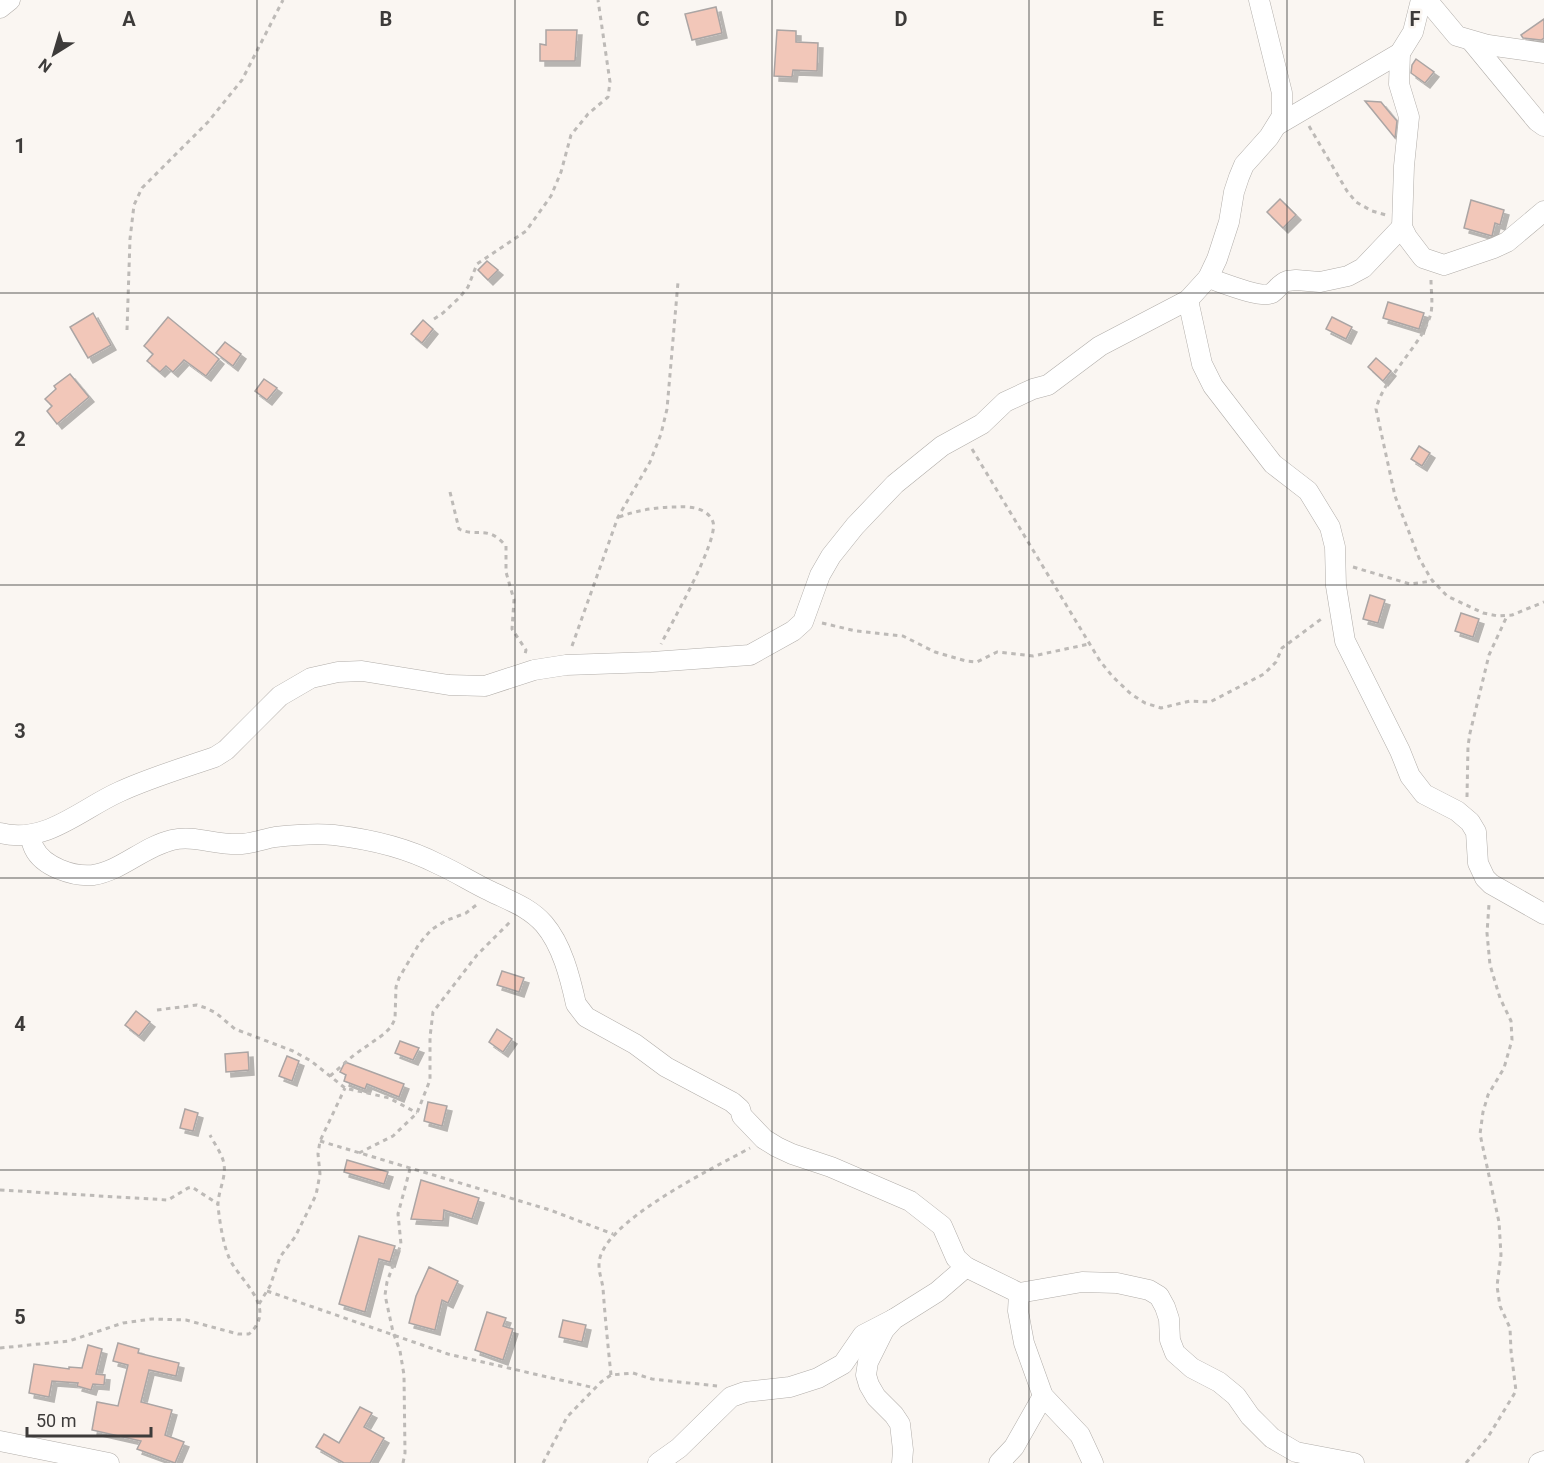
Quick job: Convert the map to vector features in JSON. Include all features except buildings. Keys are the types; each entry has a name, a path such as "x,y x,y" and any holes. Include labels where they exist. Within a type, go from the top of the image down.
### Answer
{"street":[{"path":"0,8 10,0"},
{"path":"1259,0 1282,93 1283,105 1279,124"},
{"path":"0,833 9,836 30,835 56,827 119,791 215,757 226,750 280,696 311,678 338,672 362,671 471,687 485,686 534,670 566,665 750,655 793,631 803,622 820,575 831,556 855,526 895,484 923,460 942,446 964,436 982,424 1005,402 1048,385 1100,346 1188,300 1208,278 1217,259 1229,222 1234,192 1244,165 1279,124 1400,53 1413,32 1421,0"},
{"path":"1427,0 1457,36 1472,42 1544,53"},
{"path":"1472,42 1537,121 1544,126"},
{"path":"1400,53 1399,84 1409,117 1402,223 1414,247 1423,258 1444,265 1494,248 1507,242 1544,211"},
{"path":"1208,278 1258,294 1275,292 1279,284 1287,281 1336,280 1363,268 1402,223"},
{"path":"1188,300 1202,364 1213,386 1273,464 1308,491 1330,526 1335,547 1336,586 1345,640 1410,776 1424,794 1465,817 1476,832 1477,857 1481,871 1491,884 1544,914"},
{"path":"30,835 34,849 46,861 58,868 93,875 115,868 149,848 172,840 187,838 241,844 277,837 332,835 399,849 436,863 525,907 544,925 557,944 576,1004 586,1017 635,1044 666,1066 732,1102 764,1139 792,1155 831,1167 910,1201 942,1226 956,1258 966,1268 1019,1293 1082,1282 1117,1283 1149,1290 1159,1296 1165,1307 1169,1319 1170,1340 1175,1353 1192,1368 1219,1382 1236,1396 1250,1416 1272,1438 1296,1452 1354,1463"},
{"path":"658,1463 680,1448 731,1397 745,1392 790,1387 833,1371 843,1365 863,1335 937,1292 966,1268"},
{"path":"1019,1293 1018,1311 1024,1343 1043,1396 1080,1435 1092,1463"},
{"path":"894,1319 878,1341 868,1362 866,1375 876,1397 900,1424 902,1463"},
{"path":"999,1463 1014,1447 1043,1396"},
{"path":"0,1441 109,1463"},
{"path":"1539,1463 1544,1461"}],"path":[{"path":"127,330 130,239 134,205 142,188 208,122 242,80 283,0"},
{"path":"434,319 468,287 477,264 526,231 551,196 561,172 570,135 588,114 608,97 610,82 598,0"},
{"path":"1301,111 1347,191 1356,202 1402,223"},
{"path":"1431,262 1432,302 1426,325 1394,371 1376,409 1395,496 1419,558 1433,581 1447,596 1483,613 1498,616 1507,616 1544,602"},
{"path":"566,665 618,517 650,462 661,434 668,409 678,282"},
{"path":"964,436 1089,644 1113,677 1131,694 1145,703 1161,708 1190,701 1210,702 1264,674 1276,662 1282,648 1340,606"},
{"path":"450,492 459,529 490,533 506,546 506,572 514,600 512,629 526,650 519,676"},
{"path":"618,517 658,507 688,507 704,510 713,522 713,534 698,573 652,662"},
{"path":"1335,561 1410,584 1433,581"},
{"path":"1465,817 1470,733 1490,655 1507,616"},
{"path":"803,622 903,636 934,652 977,662 997,652 1033,656 1089,644"},
{"path":"1466,1463 1488,1437 1516,1391 1510,1328 1500,1306 1497,1286 1501,1256 1499,1222 1480,1134 1488,1095 1504,1068 1512,1040 1511,1021 1500,998 1490,965 1487,933 1491,884"},
{"path":"330,1076 354,1054 384,1035 391,1027 395,1018 396,987 418,944 438,926 473,909 491,892"},
{"path":"359,1153 393,1136 417,1113 430,1080 430,1037 433,1012 477,955 525,907"},
{"path":"157,1010 190,1005 206,1008 216,1013 235,1029 292,1051 311,1061 345,1088 389,1098 417,1113"},
{"path":"259,1304 267,1291 280,1257 296,1237 316,1195 320,1174 318,1154 320,1141 345,1088"},
{"path":"0,1348 69,1341 123,1323 152,1319 186,1320 238,1334 249,1334 256,1327 259,1318 259,1304 248,1283 235,1269 227,1254 218,1204 225,1171 223,1160 210,1135"},
{"path":"611,1375 599,1265 605,1246 613,1234 687,1182 764,1139"},
{"path":"320,1141 550,1210 613,1234"},
{"path":"403,1463 405,1453 404,1376 385,1295 401,1244 398,1214 410,1169"},
{"path":"0,1190 168,1200 192,1187 218,1204"},
{"path":"267,1291 448,1354 595,1388"},
{"path":"543,1463 567,1417 611,1375 633,1373 652,1379 745,1392"}]}
